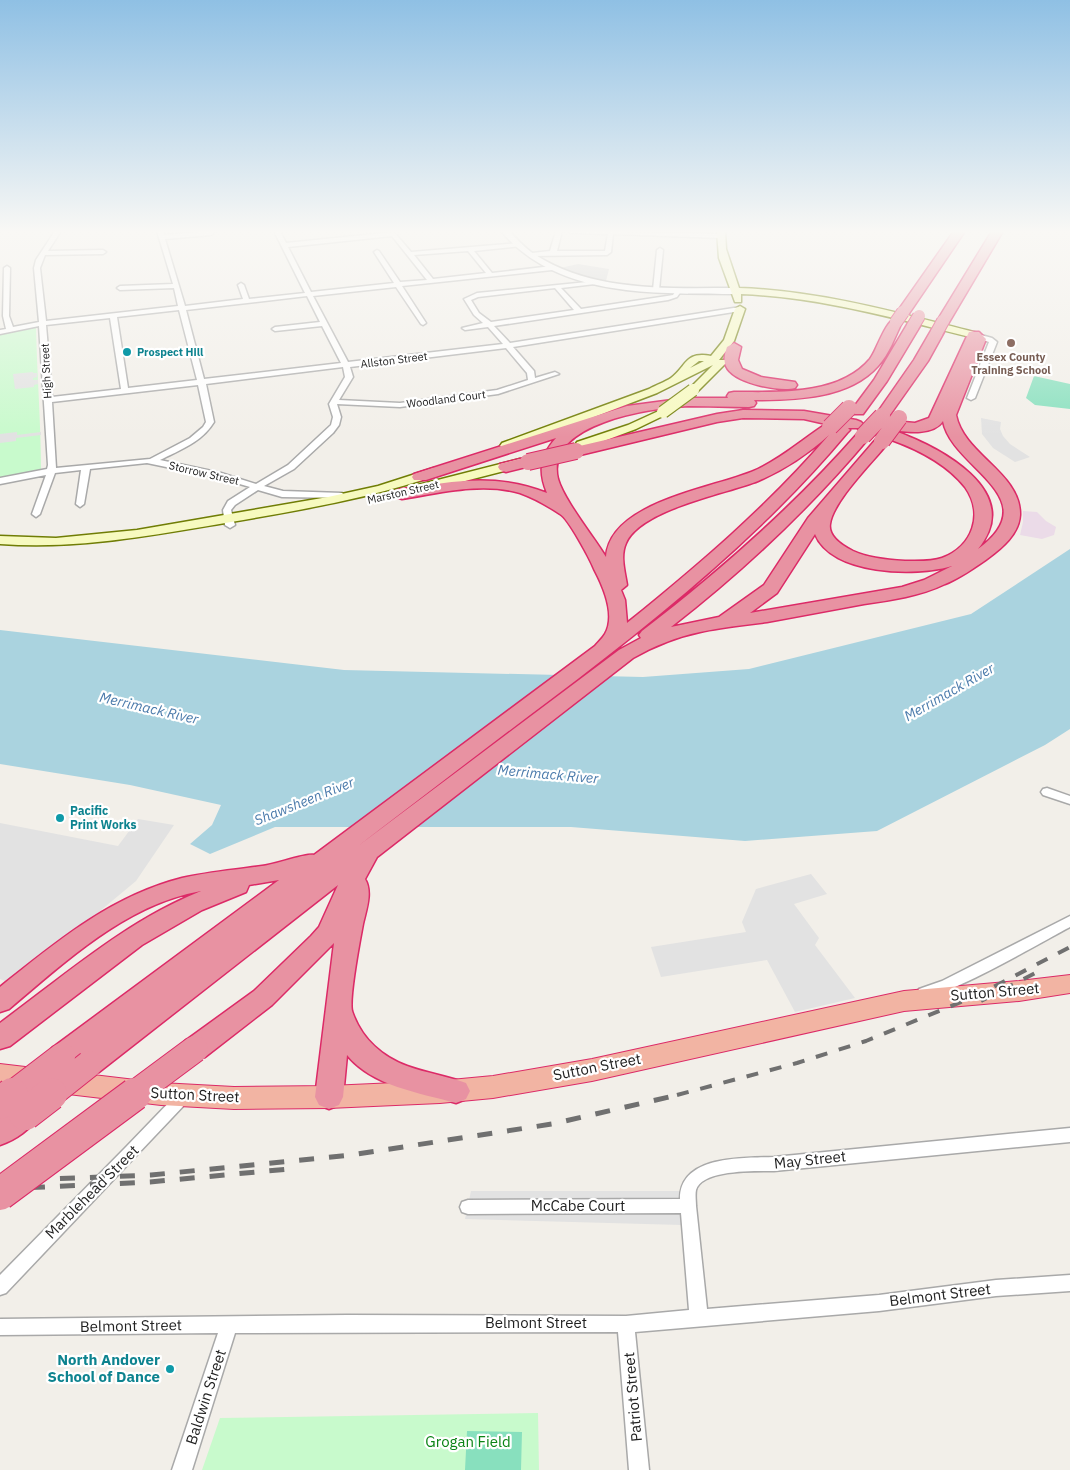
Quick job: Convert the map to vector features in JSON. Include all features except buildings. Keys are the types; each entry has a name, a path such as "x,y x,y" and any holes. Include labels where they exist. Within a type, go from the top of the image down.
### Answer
{"highway":[{"path":"734,346 731,359 733,366 745,375 769,383 791,386 813,385 840,377 859,365 911,300"},
{"path":"920,387 957,300"},
{"path":"616,593 618,587 614,556 615,548 621,536 635,521 673,504 755,476 788,459 836,428 880,381 926,303"},
{"path":"420,477 597,415 655,400 775,396 804,393 848,382 863,373 874,363 899,317"},
{"path":"724,621 771,589 814,522 882,427 916,368 944,327"},
{"path":"6,1034 154,924 193,904 276,882 296,869 360,845 626,654 647,641 668,633 724,621 818,608 907,591 939,580 963,568 996,545 1003,537 1010,523 1011,506 1004,489 955,434 949,423 949,415 980,341 974,335 935,421 917,428 882,427"},
{"path":"360,845 600,651 615,634 618,619 616,593 609,577 569,515 548,478 548,464 555,448 573,430 597,415 639,407 687,402 717,402 806,409 882,427 916,438 948,454 967,467 984,484 994,502 998,516 997,526 985,552"},
{"path":"12,1108 89,1064 655,630 738,563 810,494 863,436 899,418 910,403"},
{"path":"506,467 578,448 732,415 774,413 816,416 879,431 913,443 936,455 955,468 972,486 982,502 984,520 975,541 965,552 953,560 925,567 891,567 851,556 830,542 821,526 830,502"},
{"path":"0,1133 12,1108 62,1056 276,882 631,629 692,580 752,526 827,449 836,428"},
{"path":"402,494 469,484 497,484 532,491 548,498 569,515"},
{"path":"0,1194 263,998 320,943 329,932 344,896 356,876 360,864 360,845"},
{"path":"329,1097 344,958 356,898 356,876"},
{"path":"0,1002 80,937 128,907 150,896 201,882 276,882"},
{"name":"Sutton Street","path":"0,1075 184,1096 234,1098 329,1097 456,1091 493,1087 592,1070 904,1001 1019,991 1070,984"},
{"path":"339,1006 345,1029 351,1041 370,1062 397,1074 456,1091"}],"main road":[{"path":"597,415 714,364 734,346 740,330 738,300"},
{"path":"824,300 974,335"},
{"path":"578,448 632,427 663,412 693,390 714,364 729,341 740,310"},
{"name":"Marston Street","path":"0,540 44,543 97,540 229,522 402,494 506,467"},
{"name":"Marston Street","path":"0,551 58,552 96,549 355,495 420,477"}],"street":[{"path":"6,300 6,316 10,330"},
{"name":"High Street","path":"36,514 51,471 48,400 40,300"},
{"path":"153,461 196,438 208,427 210,418 180,300"},
{"path":"0,332 42,323 259,300"},
{"path":"229,522 228,510 231,503 291,467 333,428 337,417 333,408 334,402 348,379 348,372 312,300"},
{"path":"408,300 423,323"},
{"path":"466,300 476,314 490,325 531,373 532,381"},
{"path":"569,300 580,311"},
{"path":"464,328 656,300"},
{"name":"Allston Street","path":"48,400 508,346 740,310"},
{"path":"113,315 125,391"},
{"path":"275,329 324,324"},
{"path":"971,398 993,342 990,339 974,335"},
{"name":"Woodland Court","path":"334,402 380,406 400,405 498,392 555,374"},
{"name":"Storrow Street","path":"0,481 51,471 153,461 289,495 328,497 355,495"},
{"path":"80,504 86,468"},
{"path":"1047,792 1070,800"},
{"path":"904,1001 947,985 1070,921"},
{"name":"Marblehead Street","path":"0,1287 184,1096"},
{"name":"May Street","path":"699,1319 688,1206 689,1185 706,1172 724,1167 774,1164 1070,1135"},
{"name":"McCabe Court","path":"468,1207 688,1206"},
{"name":"Belmont Street","path":"0,1327 229,1324 626,1324 879,1302 996,1288 1070,1283"},
{"name":"Baldwin Street","path":"182,1470 229,1324"},
{"name":"Patriot Street","path":"626,1324 639,1470"}],"shaded area":[{"path":"37,373 37,377 33,378 33,380 38,380 38,384 34,385 34,387 15,389 13,374"},
{"path":"981,418 1001,422 1000,429 1003,436 1010,444 1030,457 1015,462 993,448 982,434"},
{"path":"17,432 17,435 41,432 41,435 16,438 16,441 0,443 0,434"},
{"path":"1023,511 1037,512 1056,527 1054,535 1042,539 1020,535"},
{"path":"138,819 174,825 136,881 76,931 5,981 0,979 0,823 118,846"},
{"path":"811,874 827,894 794,904 819,938 815,945 855,998 795,1012 767,960 661,977 651,947 746,932 742,922 756,889"},
{"path":"471,1191 679,1191 682,1225 465,1219"}],"green space":[{"path":"36,327 41,472 0,479 0,334"},
{"path":"1034,376 1070,384 1070,409 1035,405 1026,398"},
{"name":"Grogan Field","path":"538,1413 539,1470 202,1470 220,1418"},
{"path":"467,1431 522,1432 521,1470 465,1470"}],"water":[{"path":"1070,549 1070,729 1045,745 877,831 745,841 571,827 275,827 210,854 190,844 212,825 221,805 130,785 0,764 0,630 344,670 643,677 749,669 971,614"}],"railway":[{"path":"677,1095 797,1063 866,1041 978,995 1070,947"},
{"path":"981,1001 1043,969"},
{"path":"0,1181 151,1175 351,1155 552,1124 682,1094"},
{"path":"0,1189 150,1182 299,1168"}],"place":[{"name":"Essex County Training School","path":"1011,343"},
{"name":"Prospect Hill","path":"127,352"},
{"name":"Pacific Print Works","path":"60,818"},
{"name":"North Andover School of Dance","path":"170,1369"}],"water label":[{"name":"Merrimack River","path":"949,692"},
{"name":"Merrimack River","path":"149,708"},
{"name":"Merrimack River","path":"548,774"},
{"name":"Shawsheen River","path":"304,801"}]}
